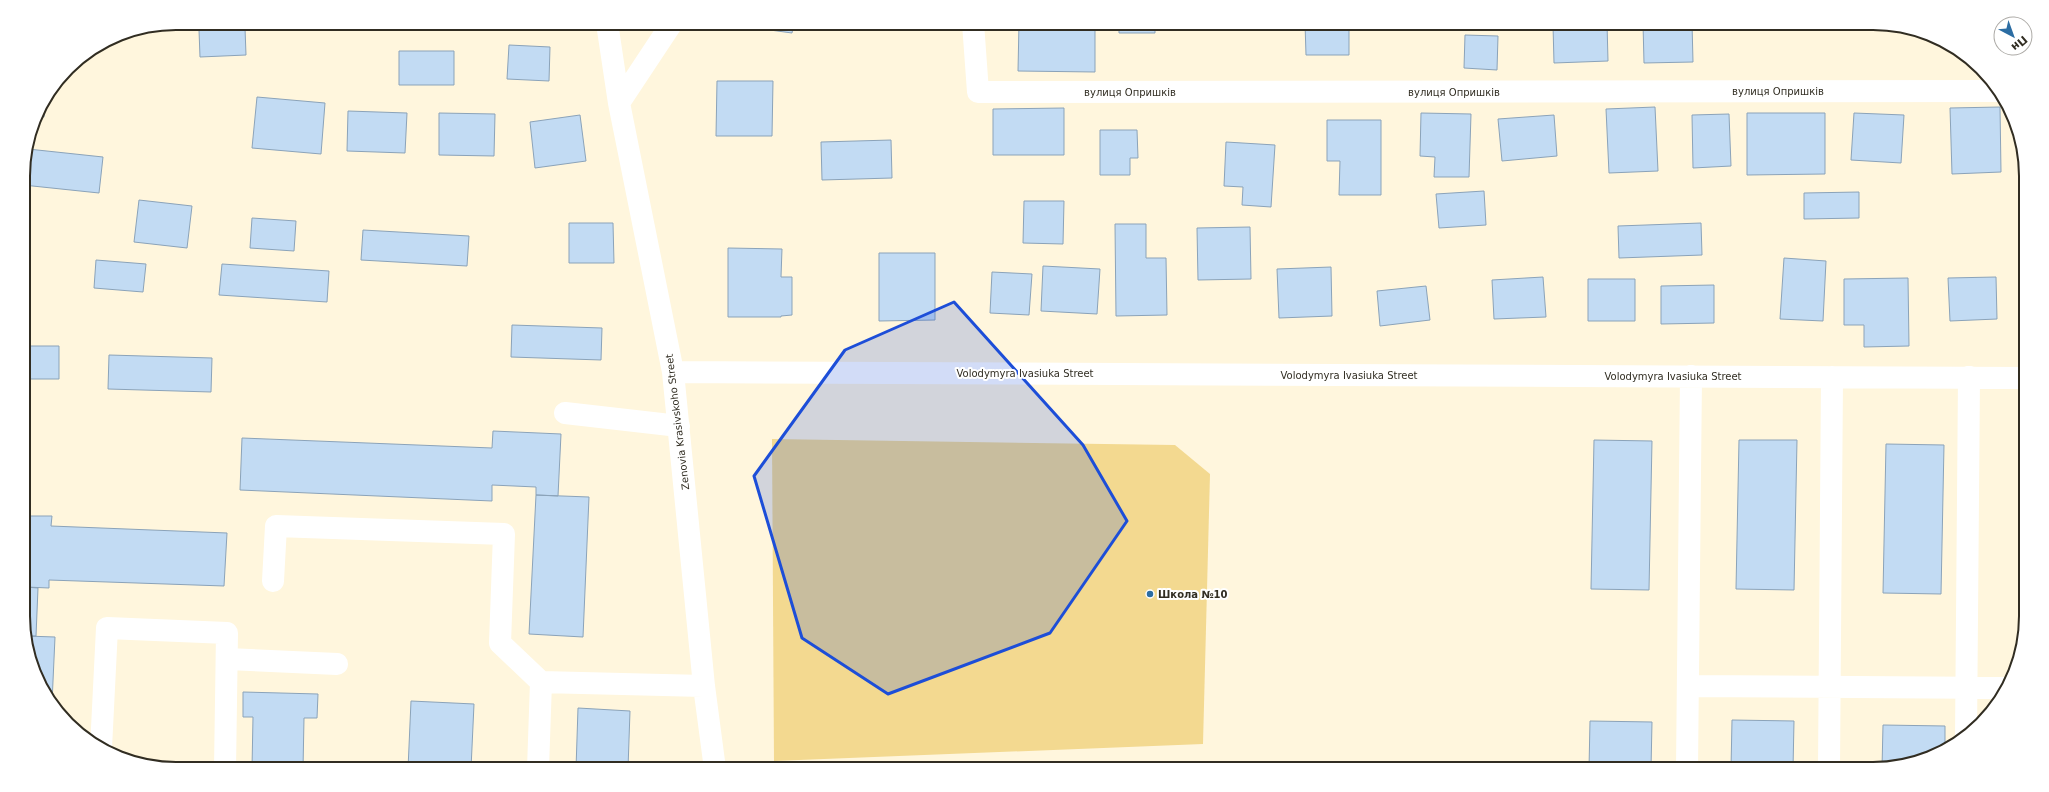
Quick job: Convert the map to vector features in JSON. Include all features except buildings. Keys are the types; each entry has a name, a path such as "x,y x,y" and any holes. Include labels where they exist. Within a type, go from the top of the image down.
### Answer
{"street":[{"name":"Zenovia Krasivskoho Street","path":"608,30 619,103 673,372 704,686 714,762"},
{"path":"619,103 667,30"},
{"name":"вулиця Опришків","path":"974,30 978,92 1992,91"},
{"name":"Volodymyra Ivasiuka Street","path":"673,372 2019,378"},
{"path":"1688,762 1691,376"},
{"path":"1829,762 1832,377"},
{"path":"1966,729 1969,377"},
{"path":"565,413 679,426"},
{"path":"273,582 276,526 504,534 500,643 541,682 704,686"},
{"path":"101,741 107,628 227,633 225,762"},
{"path":"227,659 337,664"},
{"path":"538,762 541,682"},
{"path":"1688,686 2000,688"}],"highlighted area":[{"path":"954,302 1083,445 1127,521 1050,633 888,694 802,638 754,476 845,350"}],"shaded area":[{"path":"772,439 1175,445 1210,474 1203,744 774,761"}],"place":[{"name":"Школа №10","path":"1150,594"}]}
